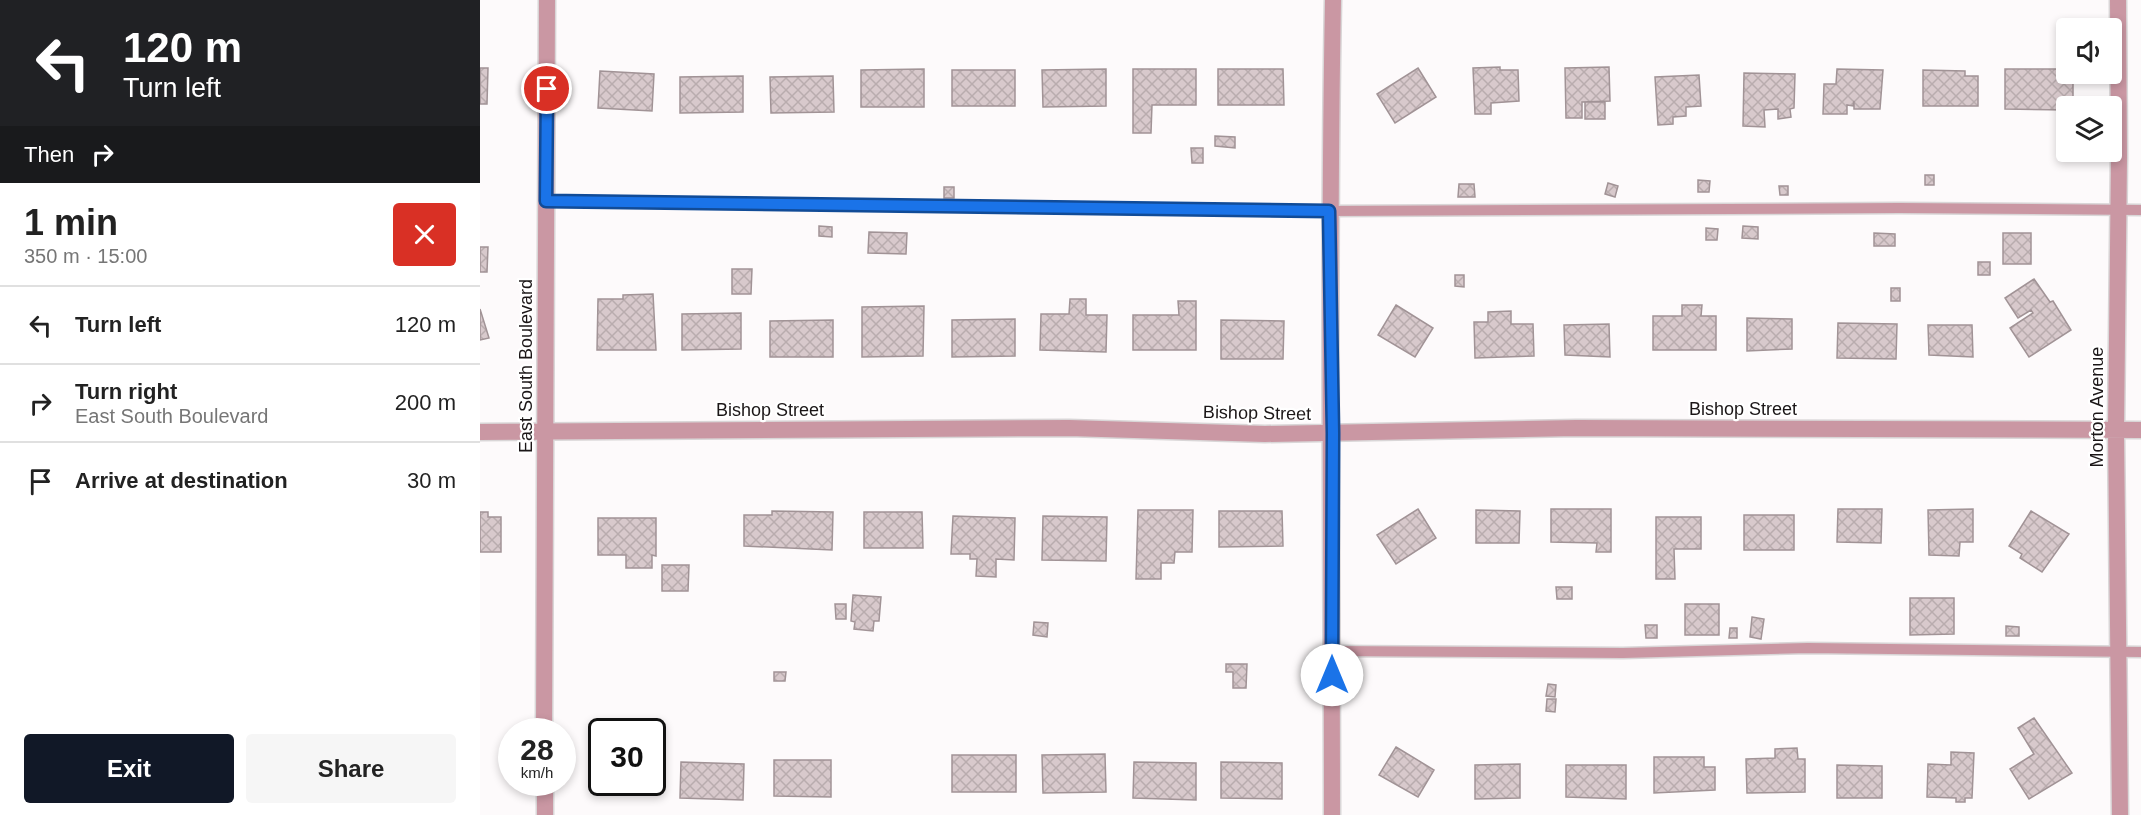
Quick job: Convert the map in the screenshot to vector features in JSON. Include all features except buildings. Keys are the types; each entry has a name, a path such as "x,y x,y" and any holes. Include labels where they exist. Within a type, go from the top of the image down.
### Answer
{"street":[{"name":"East South Boulevard","path":"544,718 547,0"},
{"path":"1332,815 1333,433 1329,211 1333,0"},
{"name":"Morton Avenue","path":"2118,0 2116,430 2120,815"},
{"name":"Bishop Street","path":"480,432 1069,428 1265,434 1576,428 2141,430"},
{"path":"545,796 545,815"}],"lane":[{"path":"546,201 1329,211 1887,208 2141,210"},
{"path":"1332,651 1623,653 1808,648 2141,652"}],"route":[{"path":"547,89 546,201 1329,211 1333,433 1332,675"}]}
